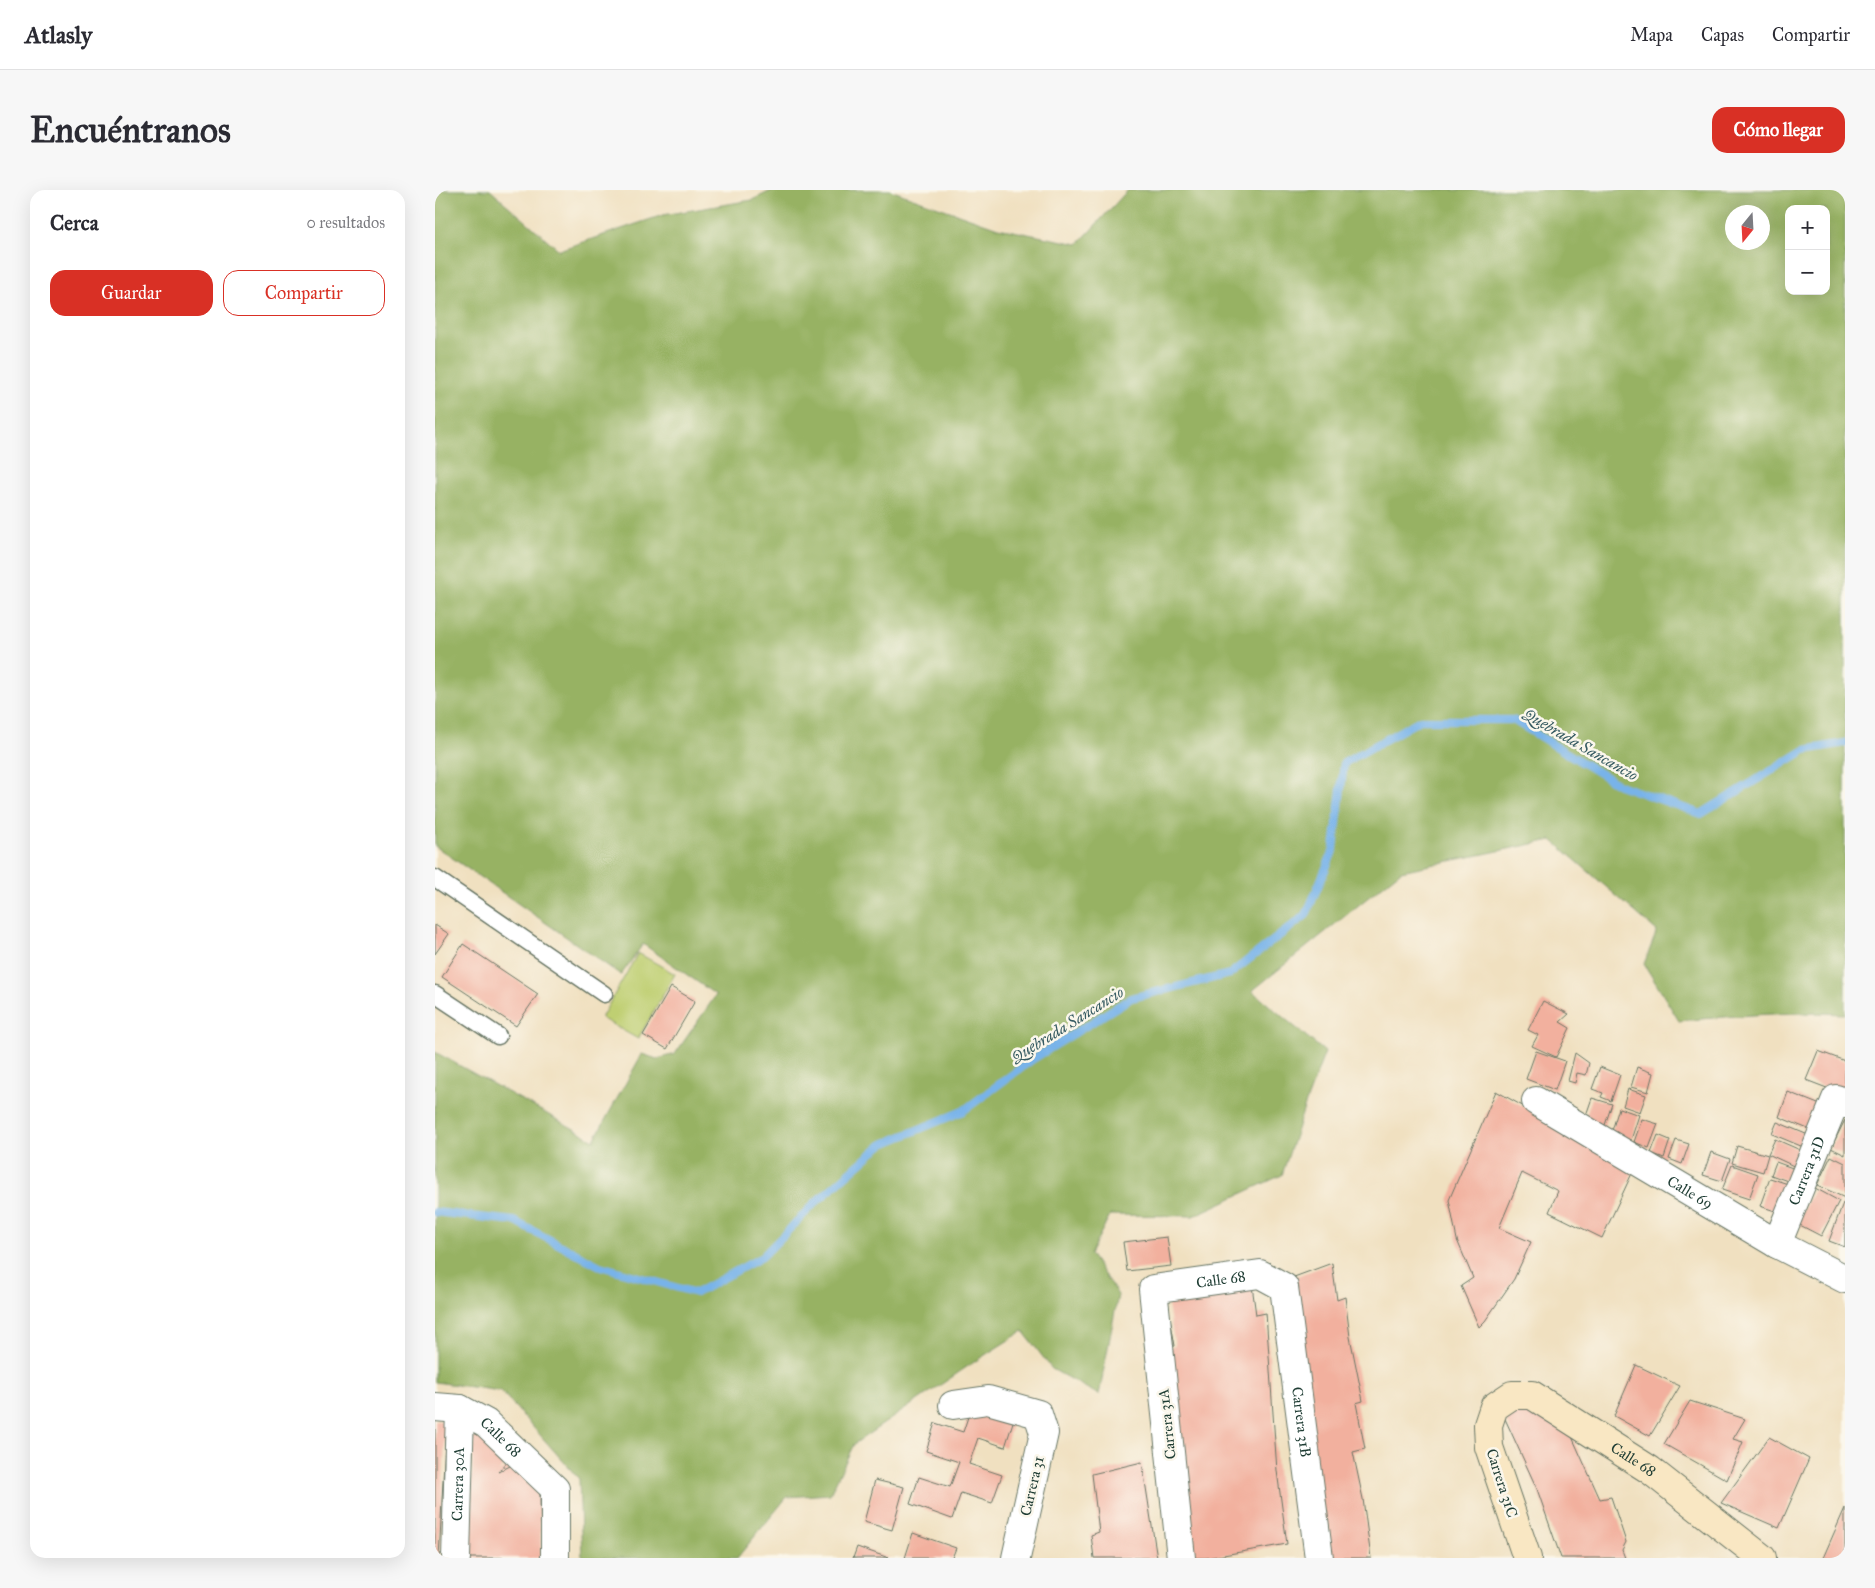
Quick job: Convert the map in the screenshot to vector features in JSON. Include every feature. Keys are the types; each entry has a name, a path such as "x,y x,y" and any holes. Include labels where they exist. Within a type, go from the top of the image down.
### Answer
{"street":[{"name":"Calle 69","path":"1536,1101 1777,1244 1845,1279"},
{"name":"Carrera 31D","path":"1777,1244 1841,1101"},
{"name":"Calle 68","path":"1153,1289 1261,1274 1284,1287"},
{"name":"Carrera 31B","path":"1284,1287 1319,1558"},
{"name":"Carrera 31A","path":"1153,1289 1181,1558"},
{"name":"Calle 68","path":"1493,1407 1512,1395 1531,1395 1650,1470 1761,1558"},
{"name":"Carrera 31","path":"953,1405 988,1400 1038,1414 1044,1433 1016,1558"},
{"name":"Carrera 31C","path":"1493,1407 1488,1425 1489,1447 1527,1558"},
{"name":"Calle 68","path":"447,1408 486,1423 555,1489 555,1558"},
{"name":"Carrera 30A","path":"447,1408 456,1558"}],"lane":[{"path":"435,878 604,994"},
{"path":"435,994 498,1036"}],"green space":[{"path":"435,190 490,190 559,250 663,215 752,200 773,190 890,190 998,228 1078,244 1128,190 1845,190 1845,1014 1782,1014 1679,1021 1644,964 1657,931 1552,840 1401,871 1252,991 1325,1052 1282,1175 1193,1216 1110,1215 1090,1254 1118,1295 1099,1395 1052,1369 1023,1331 854,1444 830,1494 787,1497 737,1558 582,1558 579,1479 501,1391 435,1382 435,1052 594,1140 642,1054 657,1059 675,1054 716,995 643,944 621,975 435,846"},
{"path":"638,953 675,974 638,1039 601,1018"}],"building":[{"path":"435,925 449,934 435,954"},
{"path":"463,944 538,994 516,1026 442,977"},
{"path":"671,987 695,1001 667,1049 643,1035"},
{"path":"1543,1001 1569,1014 1560,1022 1570,1028 1556,1057 1532,1046 1538,1035 1528,1030"},
{"path":"1536,1051 1565,1061 1555,1090 1526,1079"},
{"path":"1818,1051 1845,1061 1845,1095 1806,1080"},
{"path":"1575,1053 1589,1063 1586,1075 1577,1073 1575,1083 1568,1081"},
{"path":"1600,1067 1620,1075 1611,1101 1601,1097 1603,1093 1592,1089"},
{"path":"1637,1067 1653,1073 1648,1092 1631,1087"},
{"path":"1628,1089 1646,1095 1640,1112 1623,1106"},
{"path":"1496,1091 1634,1169 1602,1238 1549,1212 1558,1191 1522,1173 1499,1228 1531,1242 1514,1279 1479,1327 1461,1286 1473,1278 1457,1240 1449,1200"},
{"path":"1788,1092 1823,1106 1813,1131 1779,1117"},
{"path":"1592,1098 1612,1104 1603,1131 1583,1124"},
{"path":"1619,1108 1639,1115 1631,1140 1611,1134"},
{"path":"1642,1119 1658,1124 1649,1148 1634,1142"},
{"path":"1845,1120 1845,1155 1831,1148"},
{"path":"1777,1122 1813,1137 1808,1149 1772,1134"},
{"path":"1658,1135 1670,1140 1664,1158 1651,1153"},
{"path":"1775,1139 1807,1153 1800,1169 1768,1154"},
{"path":"1676,1140 1689,1144 1682,1164 1669,1159"},
{"path":"1737,1146 1768,1155 1763,1172 1732,1163"},
{"path":"1711,1152 1730,1159 1722,1181 1703,1175"},
{"path":"1831,1156 1845,1163 1845,1198 1817,1185"},
{"path":"1776,1162 1798,1170 1793,1183 1771,1175"},
{"path":"1732,1165 1758,1174 1749,1199 1722,1190"},
{"path":"1770,1178 1791,1185 1781,1213 1760,1206"},
{"path":"1815,1188 1839,1201 1821,1236 1796,1223"},
{"path":"1843,1203 1845,1204 1845,1247 1829,1241"},
{"path":"1167,1237 1171,1266 1127,1271 1123,1242"},
{"path":"1332,1263 1337,1300 1345,1297 1350,1337 1363,1401 1356,1403 1365,1449 1353,1452 1363,1499 1371,1558 1323,1558 1286,1280"},
{"path":"1251,1278 1256,1315 1266,1313 1277,1471 1287,1544 1206,1558 1189,1558 1167,1348 1175,1346 1166,1294"},
{"path":"1636,1365 1680,1386 1650,1436 1614,1416"},
{"path":"1690,1401 1745,1419 1733,1439 1743,1442 1727,1480 1664,1444"},
{"path":"1527,1402 1564,1419 1600,1499 1611,1497 1626,1542 1622,1550 1625,1558 1561,1558 1537,1489 1501,1410"},
{"path":"972,1405 1014,1419 1005,1447 978,1438 969,1464 1002,1475 992,1503 961,1493 952,1519 910,1504 919,1477 950,1487 959,1462 926,1451 935,1423 963,1432"},
{"path":"435,1420 446,1422 439,1558 435,1558"},
{"path":"474,1425 511,1458 498,1472 516,1463 540,1493 541,1558 469,1558"},
{"path":"1769,1437 1809,1459 1779,1528 1721,1503"},
{"path":"1142,1462 1157,1558 1094,1558 1091,1535 1099,1532 1092,1474"},
{"path":"875,1480 904,1487 892,1530 864,1522"},
{"path":"1845,1508 1845,1558 1823,1558"},
{"path":"913,1533 956,1548 952,1558 905,1558"},
{"path":"857,1547 889,1558 853,1558"}],"waterway":[{"name":"Quebrada Sancancio","path":"435,1212 514,1221 600,1266 696,1293 762,1257 815,1203 881,1145 963,1111 1033,1059 1131,998 1230,974 1306,915 1334,849 1344,763 1420,720 1513,720 1619,785 1701,814 1805,750 1845,743"}]}
